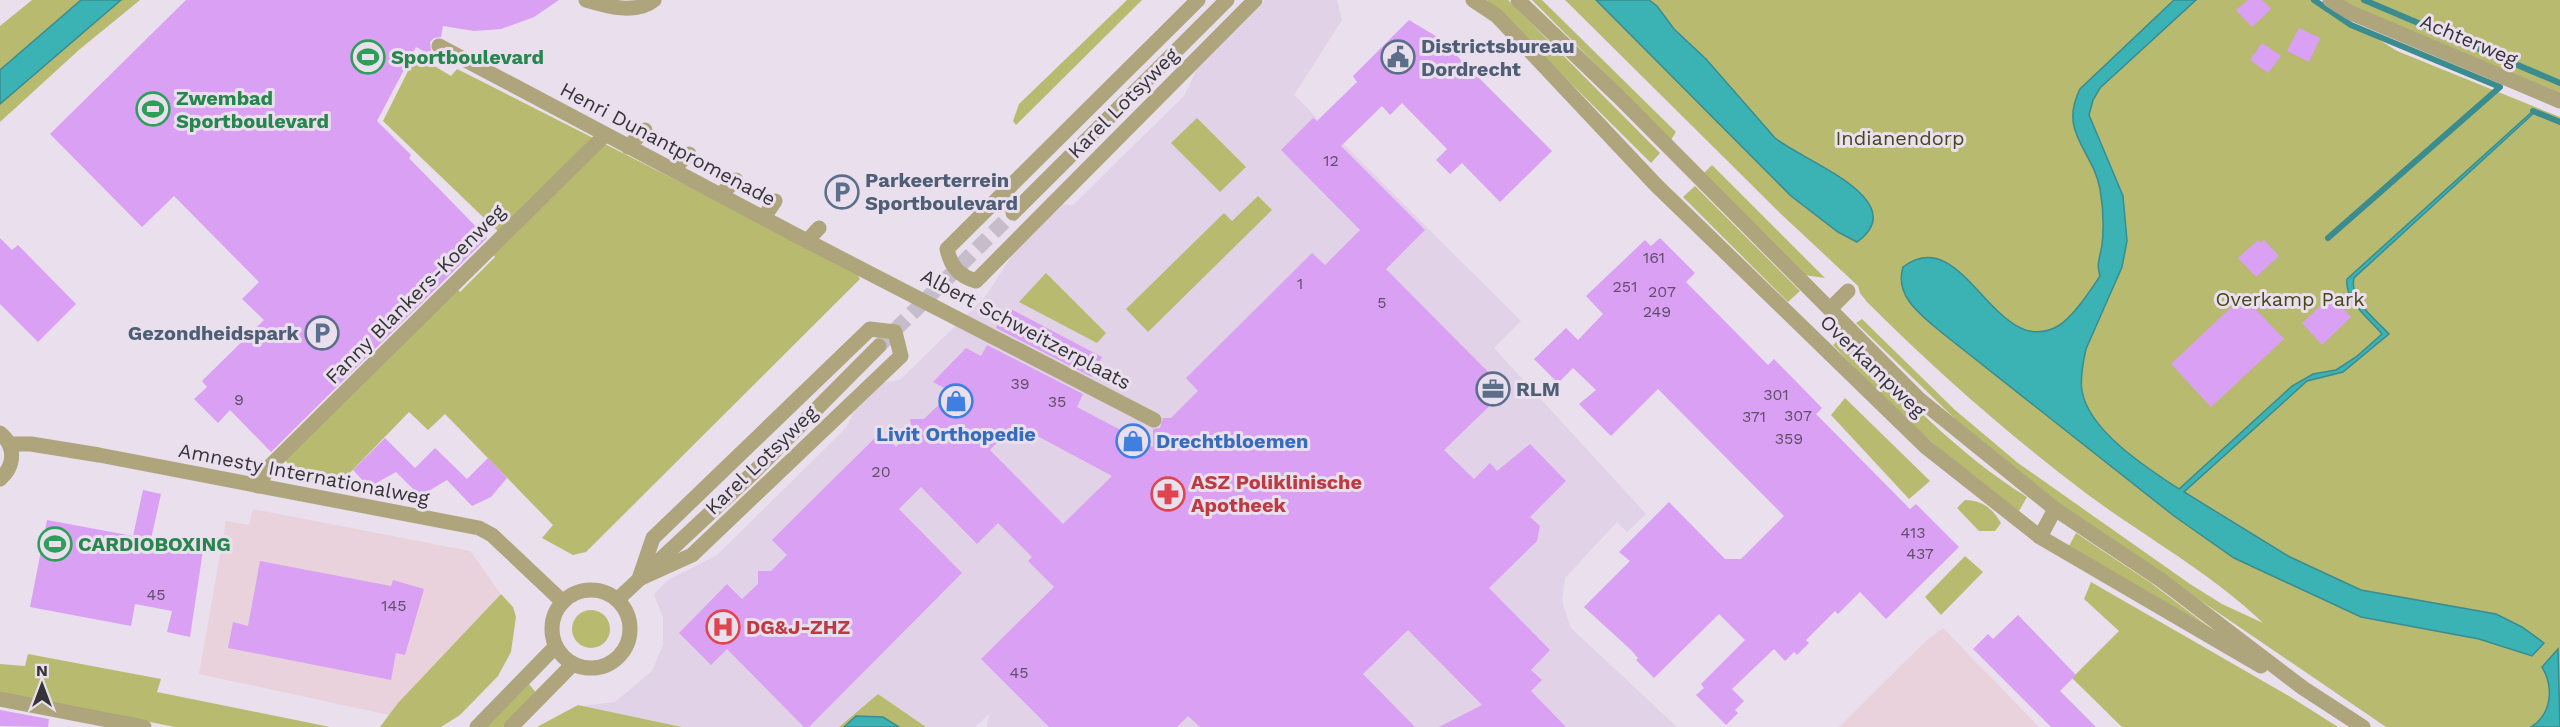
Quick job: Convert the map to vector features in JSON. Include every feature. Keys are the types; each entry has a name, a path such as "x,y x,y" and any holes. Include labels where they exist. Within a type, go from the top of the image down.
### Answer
{"street":[{"path":"586,0 613,7 647,6 654,0"},
{"name":"Karel Lotsyweg","path":"1198,0 993,206 947,249 956,271 976,281 1255,0"},
{"name":"Karel Lotsyweg","path":"1013,213 1227,0"},
{"name":"Overkampweg","path":"1473,0 1497,16 1656,185 1926,447 2040,537 2303,688 2363,727"},
{"name":"Overkampweg","path":"1518,0 1619,97 1790,272 1831,308 1919,399 2055,509 2161,580 2303,688"},
{"name":"Achterweg","path":"2330,0 2349,12 2560,100"},
{"name":"Henri Dunantpromenade","path":"440,46 605,135 878,276"},
{"path":"628,147 645,130"},
{"name":"Fanny Blankers-Koenweg","path":"258,486 269,467 605,135"},
{"path":"673,169 689,154"},
{"path":"722,194 735,180"},
{"path":"764,218 776,201"},
{"path":"993,206 1021,234"},
{"path":"807,241 819,228"},
{"name":"Albert Schweitzerplaats","path":"878,276 1154,420"},
{"path":"1831,308 1848,291"},
{"name":"Karel Lotsyweg","path":"870,329 895,332 900,356 692,555 639,579 653,538 870,329"},
{"name":"Karel Lotsyweg","path":"617,600 754,472 879,346"},
{"name":"Amnesty Internationalweg","path":"0,479 12,462 5,439 479,528 492,535 563,602"},
{"path":"2040,537 2055,509"},
{"path":"594,590 617,600 627,614 629,623 624,648 612,662 602,666 582,667 573,663 556,645 552,627 557,609 577,592 594,590"},
{"path":"477,727 556,645"},
{"path":"511,727 573,663"},
{"path":"0,699 144,727"}],"shaded area":[{"path":"1265,0 1337,0 1342,20 1294,95 1521,321 1494,348 1646,514 1627,532 1617,522 1565,578 1562,601 1571,628 1677,727 987,727 989,714 975,727 926,727 878,694 838,727 682,727 583,706 615,702 652,671 663,645 663,618 654,594 668,580 717,555 846,428 858,404 879,383 900,380 985,297 1017,248 1060,204 1073,205 1184,96 1197,69"},
{"path":"253,509 470,551 501,594 389,715 199,674 226,521 249,525"},
{"path":"1943,628 2039,727 1839,727 1926,641"}],"green space":[{"path":"32,0 81,0 0,70 0,26"},
{"path":"121,0 140,0 80,49 0,122 0,104"},
{"path":"1127,0 1142,0 1016,125 1013,121 1019,104"},
{"path":"1487,0 1508,0 1660,153 1651,163"},
{"path":"1532,0 1542,0 1676,132 1671,140"},
{"name":"Overkamp Park","path":"1565,0 2316,0 2397,51 2560,117 2560,727 2386,727 2006,468 1856,323 1862,319 1955,410 2018,463 2190,584 2222,604 2263,623 2222,588 2058,472 1946,378 1867,302 1858,286 1781,214"},
{"path":"2339,0 2560,0 2560,96"},
{"path":"416,55 451,76 457,69 487,84 855,271 860,279 586,552 573,555 542,538 553,525 445,414 428,430 409,412 338,485 289,476 291,467 283,458 456,288 460,292 495,257 492,253 506,239 383,121"},
{"path":"1197,118 1246,167 1220,192 1171,143"},
{"path":"1712,165 1825,278 1804,275 1704,173"},
{"path":"1695,186 1800,291 1788,302 1683,197"},
{"path":"1258,196 1272,210 1148,332 1126,309 1224,213 1232,221"},
{"path":"1046,273 1106,333 1097,343 1019,302"},
{"path":"1844,335 1954,443 2027,497 2019,511 1970,475 1893,408 1833,345"},
{"path":"1845,398 1930,481 1909,499 1831,415"},
{"path":"1965,500 1982,504 1994,514 2001,523 1995,531 1979,531 1957,508"},
{"path":"2076,533 2151,583 2230,643 2069,546"},
{"path":"1965,556 1983,572 1941,615 1925,597"},
{"path":"2091,582 2289,696 2338,727 2122,727 2072,678 2119,631 2084,599"},
{"path":"501,594 513,607 516,617 511,652 498,676 460,715 441,727 380,727 398,703"},
{"path":"591,610 605,615 610,629 605,643 591,648 577,643 572,629 577,615"},
{"path":"28,654 161,679 157,692 330,727 175,727 0,692 0,664 25,666"},
{"path":"529,684 537,694 503,727 485,727"},
{"path":"878,694 926,727 900,727 880,717 856,716 844,727 839,727"},
{"path":"578,705 682,727 537,727"}],"water":[{"path":"81,0 121,0 0,104 0,70"},
{"path":"1596,0 1649,0 1657,6 1674,29 1706,59 1775,138 1847,182 1863,196 1872,211 1871,226 1857,242 1838,232 1791,196"},
{"path":"2174,0 2196,0 2100,88 2093,100 2089,115 2123,196 2127,241 2122,267 2086,349 2081,381 2087,406 2107,434 2121,447 2179,489 2292,386 2313,374 2336,370 2356,357 2382,334 2354,302 2347,287 2347,279 2533,111 2535,112 2354,278 2355,294 2364,309 2389,334 2343,372 2307,381 2184,492 2290,557 2361,590 2496,614 2522,627 2544,643 2532,656 2479,639 2361,617 2234,558 2174,516 1941,332 1918,312 1906,296 1902,287 1903,267 1925,258 1944,261 1962,275 1997,311 2016,325 2036,332 2058,326 2075,310 2100,276 2098,265 2103,224 2100,189 2091,163 2075,130 2074,104 2080,89"},
{"path":"2558,649 2560,727 2531,727 2543,715 2549,700 2548,683 2542,667"},
{"path":"856,716 883,717 899,727 844,727"}],"building":[{"path":"186,0 559,0 534,17 501,29 474,31 443,26 441,37 434,38 430,42 431,51 425,52 416,47 377,121 411,155 409,158 487,238 271,452 230,410 218,423 194,399 207,387 202,381 264,320 242,299 259,282 174,196 142,227 50,134"},
{"path":"2248,0 2262,0 2271,9 2252,27 2236,10"},
{"path":"1409,20 1439,38 1552,151 1500,202 1462,163 1450,174 1436,160 1447,149 1402,103 1390,115 1382,106 1341,146 1425,230 1386,269 1506,390 1444,450 1474,479 1490,463 1497,471 1530,444 1566,481 1530,517 1540,526 1537,541 1489,588 1550,650 1531,670 1542,680 1531,691 1566,727 1439,727 1482,705 1408,630 1363,674 1415,727 1200,727 1188,716 1177,727 1049,727 981,659 1054,587 1028,561 1032,557 998,523 977,544 921,487 899,509 962,573 809,727 804,727 727,649 711,665 679,633 727,584 742,599 758,584 758,571 771,571 787,555 772,540 881,432 896,447 912,431 910,419 924,419 952,392 933,382 966,348 981,356 987,345 1083,394 1077,407 1153,447 1153,429 1160,428 1163,418 1171,418 1198,391 1186,378 1312,253 1325,265 1360,230 1281,150 1313,118 1317,121 1357,82 1353,76","holes":["1015,424 1112,476 1063,524 990,450"]},
{"path":"2299,28 2320,38 2309,62 2287,51"},
{"path":"2262,43 2281,56 2268,73 2250,60"},
{"path":"0,238 12,250 18,245 76,304 38,342 0,304"},
{"path":"1660,238 1695,273 1686,282 1768,365 1774,359 1822,408 1816,414 1910,509 1916,504 1959,547 1886,619 1860,592 1838,614 1835,611 1806,640 1809,643 1797,655 1794,652 1785,661 1774,649 1732,689 1744,701 1735,710 1738,713 1726,725 1696,695 1704,688 1701,684 1745,640 1719,614 1654,678 1636,660 1638,658 1631,650 1584,607 1630,561 1619,552 1669,502 1725,559 1741,559 1784,516 1658,389 1611,436 1579,404 1596,390 1573,368 1558,383 1534,359 1566,328 1578,340 1603,314 1586,296 1645,240 1651,246"},
{"path":"2258,240 2260,243 2264,240 2279,256 2256,277 2238,258"},
{"path":"2243,296 2284,339 2211,407 2171,364"},
{"path":"2331,296 2351,317 2322,345 2302,323"},
{"path":"1007,307 1102,357 1092,377 996,328"},
{"path":"385,438 415,468 435,448 467,479 488,458 507,478 491,497 472,506 447,480 420,496 396,472 369,487 353,470"},
{"path":"143,490 161,494 151,539 203,550 190,637 167,632 172,611 135,604 131,626 30,607 47,520 133,536"},
{"path":"260,561 391,586 393,580 424,589 405,655 396,653 391,680 228,648 233,622 248,626"},
{"path":"2018,615 2076,675 2060,691 2096,727 2051,727 1973,649 1988,634 1993,639"},
{"path":"0,710 49,719 48,727 0,726"}],"waterway":[{"path":"2314,0 2351,25 2500,87 2328,238"},
{"path":"2364,0 2560,83"},
{"path":"2533,111 2560,122"}],"tunnel":[{"path":"879,346 1013,213"}],"place":[{"name":"Sportboulevard","path":"368,57"},
{"name":"Districtsbureau Dordrecht","path":"1398,57"},
{"name":"Zwembad Sportboulevard","path":"153,109"},
{"name":"Parkeerterrein Sportboulevard","path":"842,192"},
{"name":"Gezondheidspark","path":"322,333"},
{"name":"RLM","path":"1493,389"},
{"name":"Livit Orthopedie","path":"956,401"},
{"name":"Drechtbloemen","path":"1133,441"},
{"name":"ASZ Poliklinische Apotheek","path":"1168,494"},
{"name":"CARDIOBOXING","path":"55,544"},
{"name":"DG&J-ZHZ","path":"723,627"}],"park label":[{"name":"Indianendorp","path":"1900,138"}]}
